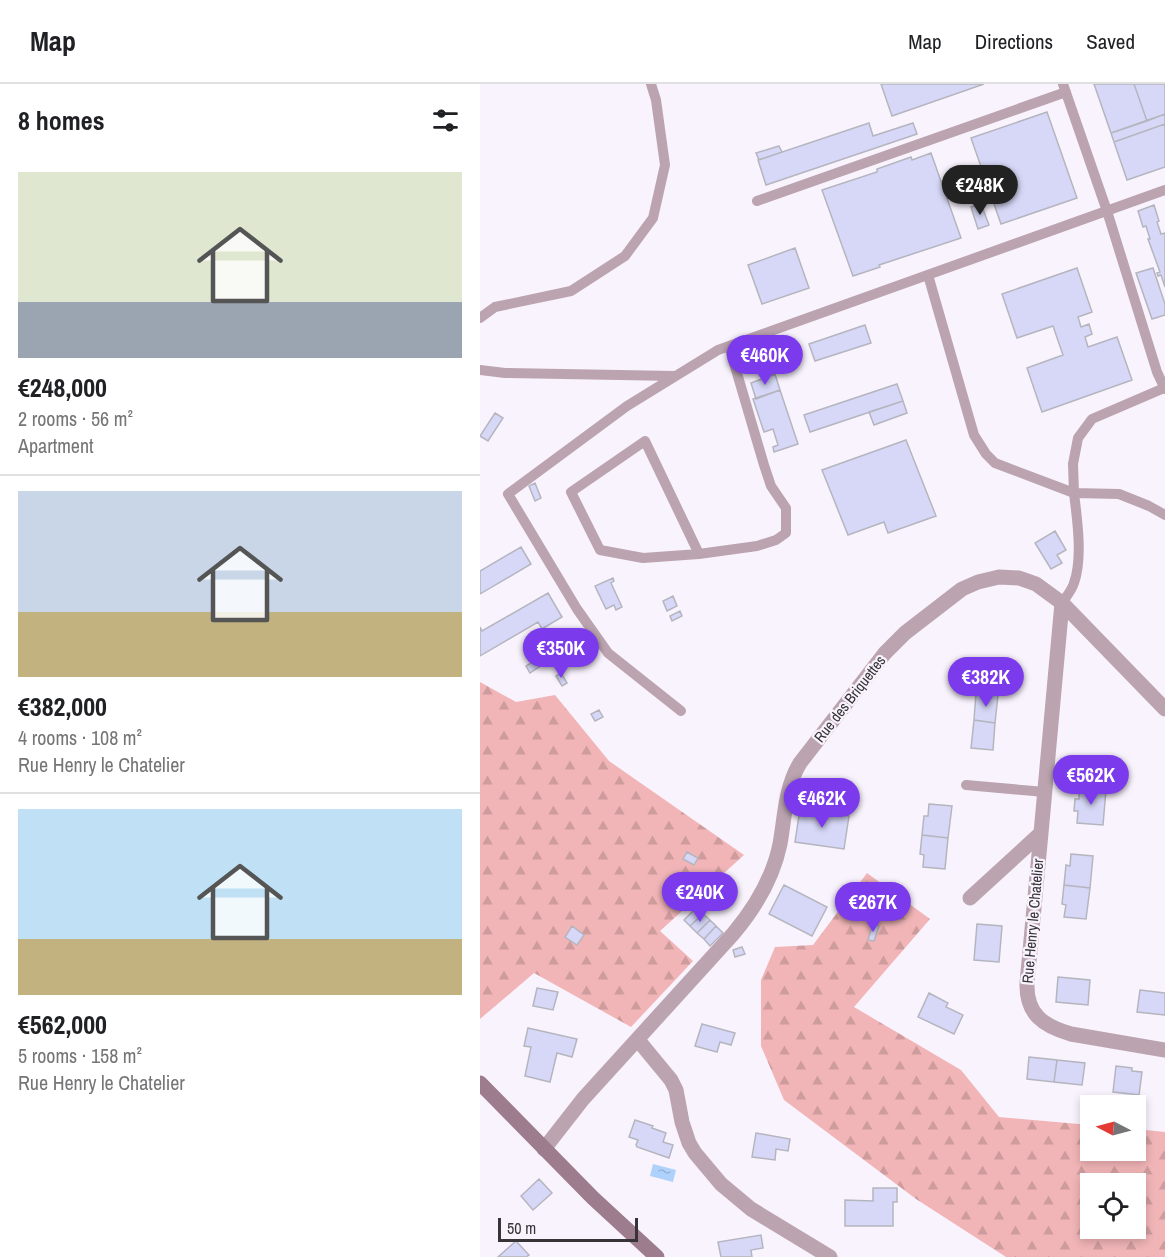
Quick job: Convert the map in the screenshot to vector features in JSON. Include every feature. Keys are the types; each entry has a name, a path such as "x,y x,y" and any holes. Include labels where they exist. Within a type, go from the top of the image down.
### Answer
{"main road":[{"path":"480,1083 617,1221 657,1257"}],"street":[{"name":"Rue des Briquettes","path":"544,1149 583,1099 748,915 764,888 777,858 788,792 794,773 807,753 894,644 952,595 969,585 989,579 1010,577 1027,581 1036,584 1062,603"},
{"path":"1062,603 1165,709"},
{"name":"Rue Henry le Chatelier","path":"1062,603 1027,983 1028,999 1032,1011 1044,1023 1061,1031 1165,1050"},
{"name":"Rue Henry le Chatelier","path":"970,898 1041,833"},
{"path":"638,1040 671,1080 676,1090 689,1143 721,1184 751,1209 830,1257"}],"lane":[{"path":"480,318 495,307 571,291 626,256 653,219 665,165 656,100 651,84"},
{"path":"757,201 1065,88 1107,211 1157,372 1165,388 1092,419 1078,438 1073,464 1079,536 1077,564 1074,584 1062,603"},
{"path":"681,711 608,653 577,609 508,494 627,406 718,350 1165,190"},
{"path":"928,275 974,435 986,454 995,463 1074,492 1119,494 1165,515"},
{"path":"699,554 645,441 571,492 600,550 643,558 699,554 757,546 777,540 786,533 786,508 771,486 767,475 729,346"},
{"path":"480,370 505,373 675,376"},
{"path":"966,785 1045,792"}],"green space":[{"path":"480,682 516,702 555,695 609,761 744,855 660,931 693,961 631,1027 534,973 480,1019"},
{"path":"867,873 930,919 854,1007 961,1070 999,1117 1080,1124 1080,1161 1146,1161 1146,1130 1165,1132 1165,1257 1006,1257 916,1199 784,1100 761,1046 761,980 775,947 813,945"}],"water":[{"path":"653,1164 676,1170 673,1182 650,1176"}],"building":[{"path":"881,84 984,84 892,116"},
{"path":"1094,84 1134,84 1147,121 1111,133"},
{"path":"1134,84 1165,84 1165,114 1147,121"},
{"path":"1047,112 1077,198 1001,224 971,138"},
{"path":"1165,114 1165,124 1114,142 1111,133"},
{"path":"869,123 873,136 913,123 917,134 766,185 758,160"},
{"path":"1165,124 1165,167 1127,180 1114,142"},
{"path":"779,146 782,152 759,160 756,153"},
{"path":"931,153 961,238 853,276 822,190 877,172 877,169 911,157 912,160"},
{"path":"981,204 989,225 978,229 971,207"},
{"path":"1154,205 1161,234 1165,233 1165,287 1161,275 1158,276 1157,273 1160,272 1148,239 1150,239 1146,226 1143,227 1138,211"},
{"path":"795,248 809,288 762,304 748,265"},
{"path":"1077,268 1092,312 1078,317 1081,327 1089,324 1092,334 1085,337 1088,347 1117,337 1132,380 1042,412 1027,368 1063,355 1053,326 1017,338 1002,294"},
{"path":"1153,268 1165,304 1165,315 1152,319 1136,273"},
{"path":"865,325 871,343 815,361 809,344"},
{"path":"775,374 780,390 756,399 751,383"},
{"path":"897,384 903,401 810,432 804,415"},
{"path":"780,390 798,444 774,452 773,447 778,445 773,429 764,432 753,399"},
{"path":"903,401 907,413 874,425 869,412"},
{"path":"495,413 503,418 488,441 480,436"},
{"path":"906,440 936,516 888,533 884,522 848,535 822,470"},
{"path":"535,483 541,498 535,501 529,486"},
{"path":"1055,531 1066,550 1057,555 1062,563 1051,569 1035,543"},
{"path":"521,547 531,564 480,594 480,571"},
{"path":"613,578 614,581 611,583 622,607 616,610 614,605 606,609 595,586"},
{"path":"548,593 562,617 542,629 538,622 480,656 480,627 482,631"},
{"path":"673,596 677,606 667,611 663,601"},
{"path":"680,611 682,616 672,621 670,616"},
{"path":"586,630 593,642 586,647 578,634"},
{"path":"549,652 553,658 545,663 541,657"},
{"path":"541,657 545,663 530,673 526,666"},
{"path":"561,673 567,683 562,686 556,676"},
{"path":"976,693 998,695 995,723 974,720"},
{"path":"599,710 603,717 595,721 591,714"},
{"path":"974,720 995,723 993,750 971,748"},
{"path":"1079,788 1106,790 1103,825 1077,823 1078,811 1074,811 1075,799 1079,799"},
{"path":"929,804 952,806 948,838 922,835 924,816 928,816"},
{"path":"800,809 849,816 844,849 795,842"},
{"path":"922,835 948,838 945,869 923,867 924,855 920,854"},
{"path":"687,852 698,858 694,865 683,859"},
{"path":"1071,854 1093,856 1090,888 1064,885 1066,865 1070,866"},
{"path":"784,885 827,907 812,936 769,914"},
{"path":"1064,885 1090,888 1086,919 1064,917 1066,905 1062,904"},
{"path":"697,907 703,914 690,926 684,920"},
{"path":"703,914 710,920 697,933 690,926"},
{"path":"710,920 716,926 704,939 697,933"},
{"path":"873,924 879,926 874,941 868,940"},
{"path":"977,924 1002,926 999,962 974,960"},
{"path":"572,926 584,935 577,945 565,937"},
{"path":"716,926 723,933 710,946 704,939"},
{"path":"742,947 745,954 735,957 733,950"},
{"path":"1058,977 1090,980 1088,1005 1056,1002"},
{"path":"537,988 558,992 553,1010 533,1006"},
{"path":"1140,990 1165,993 1165,1015 1137,1012"},
{"path":"929,993 948,1003 946,1007 963,1015 954,1034 918,1017"},
{"path":"702,1024 735,1033 731,1045 720,1042 717,1052 695,1046"},
{"path":"528,1028 577,1039 572,1057 557,1053 550,1082 525,1076 531,1047 524,1046"},
{"path":"1029,1057 1057,1060 1054,1082 1027,1079"},
{"path":"1057,1060 1085,1063 1082,1085 1054,1082"},
{"path":"1116,1066 1142,1072 1139,1095 1113,1092"},
{"path":"635,1120 666,1133 663,1142 673,1145 669,1158 637,1147 638,1140 629,1137"},
{"path":"756,1133 790,1139 788,1151 776,1149 775,1160 752,1157"},
{"path":"539,1179 552,1193 533,1210 521,1196"},
{"path":"873,1188 897,1188 897,1202 893,1202 893,1226 845,1226 845,1200 873,1201"},
{"path":"761,1235 763,1248 751,1250 752,1257 721,1257 718,1242"},
{"path":"516,1241 529,1255 526,1257 498,1257"}]}
